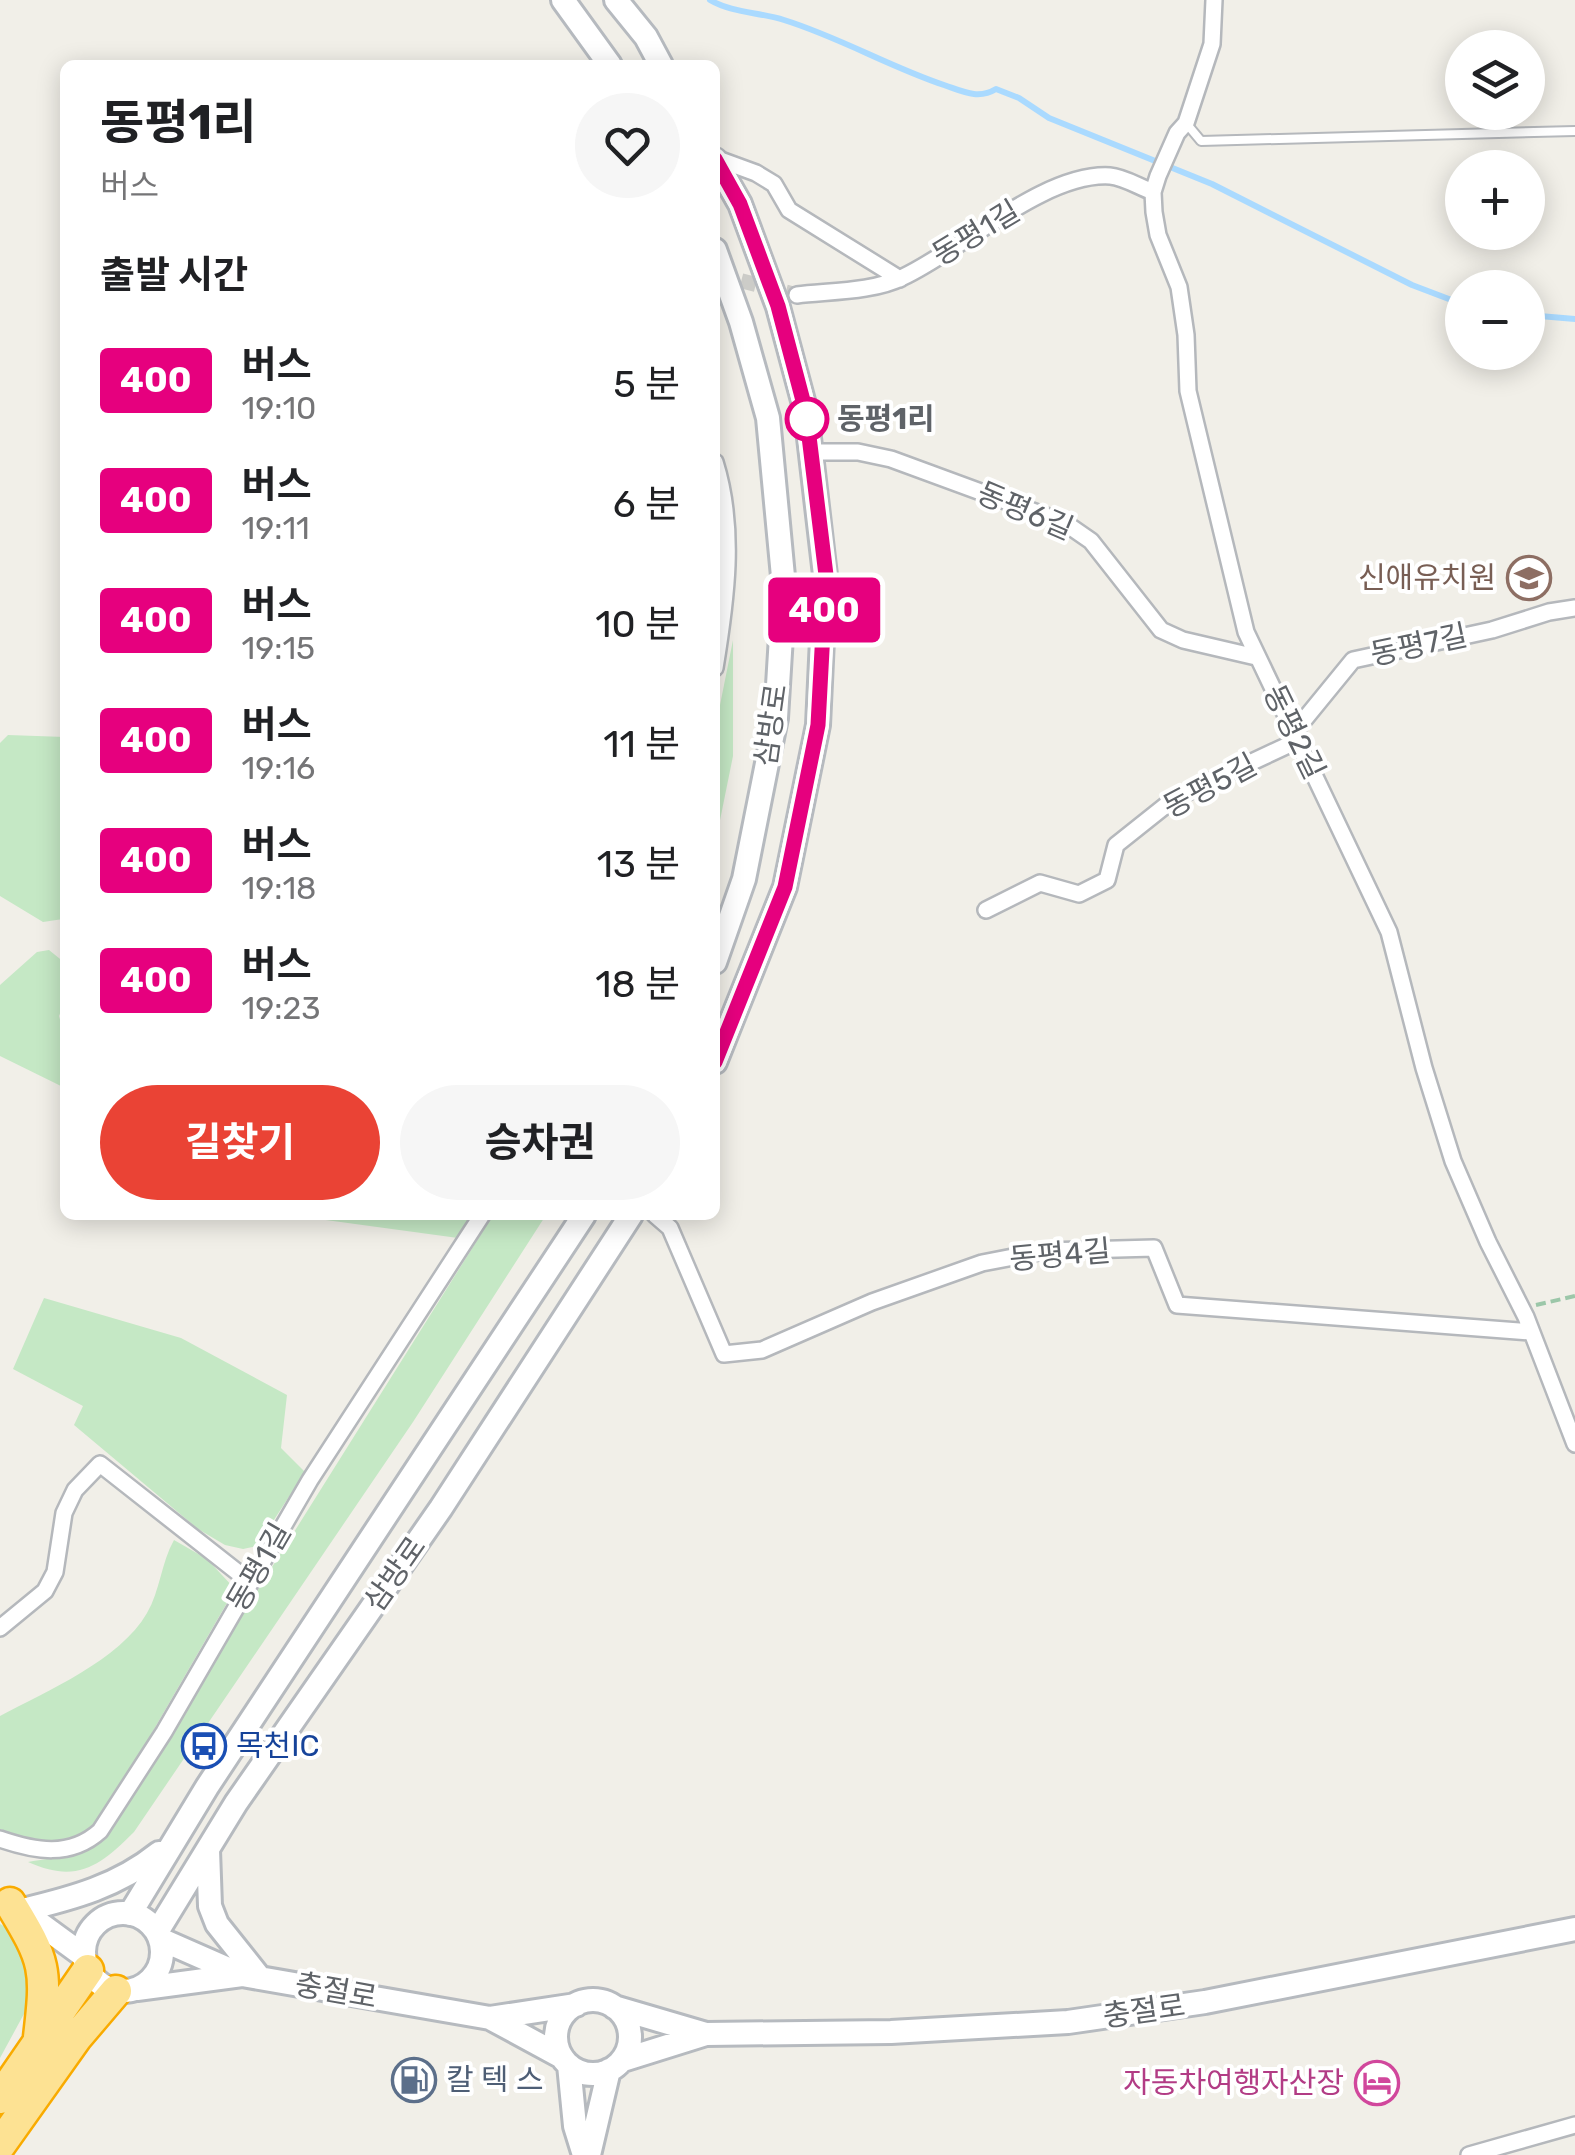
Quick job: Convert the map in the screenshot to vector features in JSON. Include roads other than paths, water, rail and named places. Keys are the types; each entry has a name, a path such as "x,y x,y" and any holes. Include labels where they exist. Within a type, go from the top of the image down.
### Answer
{"highway":[{"path":"11,1904 43,1966 38,2042"},
{"path":"0,2098 86,1963"},
{"path":"0,2145 76,2038 126,1990"}],"street":[{"path":"564,0 606,60"},
{"path":"616,0 658,60"},
{"path":"1155,184 1182,128 1212,44 1214,0"},
{"path":"720,161 765,178 774,184 789,210 900,279"},
{"name":"삼방로","path":"720,168 740,204 778,306 806,412 826,575 818,725 785,887 720,1050"},
{"name":"동평1길","path":"797,295 900,279 1028,202 1072,182 1115,176 1155,184"},
{"name":"동평2길","path":"1155,184 1158,235 1181,303 1188,390 1228,564 1256,657 1390,932 1424,1068 1453,1160 1522,1309 1575,1444"},
{"name":"삼방로","path":"720,264 768,418 784,587 776,718 744,879 720,948"},
{"name":"동평6길","path":"811,452 858,452 892,459 1065,522 1091,541 1161,630 1183,640 1256,657"},
{"path":"720,489 728,532 720,639"},
{"name":"동평7길","path":"1297,736 1353,660 1575,608"},
{"name":"동평5길","path":"986,910 1040,883 1079,894 1107,880 1116,845 1175,798 1297,736"},
{"name":"동평1길","path":"0,1839 59,1851 87,1842 100,1831 164,1732 310,1480 479,1220"},
{"name":"삼방로","path":"120,1915 173,1841 581,1220"},
{"name":"삼방로","path":"158,1936 236,1803 441,1508 629,1220"},
{"name":"동평4길","path":"661,1220 670,1228 724,1354 762,1350 872,1302 982,1262 1044,1251 1154,1248 1177,1305 1531,1332"},
{"path":"0,1628 45,1591 55,1572 64,1513 75,1490 100,1464 250,1582"},
{"path":"11,1904 105,1887 134,1872 173,1841"},
{"path":"208,1850 210,1906 251,1977"},
{"path":"11,1904 146,1920 158,1936 162,1960 145,1984 126,1990 100,1984 86,1963 11,1904"},
{"path":"86,1963 88,1936 101,1920 120,1915"},
{"name":"충절로","path":"614,2007 706,2034 891,2032 1068,2022 1204,2002 1575,1929"},
{"name":"충절로","path":"158,1936 251,1977 490,2018 576,2005"},
{"name":"충절로","path":"126,1990 251,1977"},
{"path":"595,2001 622,2013 630,2042 616,2065 587,2155 576,2126 566,2061 556,2038 568,2011 595,2001"},
{"name":"충절로","path":"490,2018 566,2061"},
{"name":"충절로","path":"616,2065 706,2034"},
{"path":"566,2061 586,2074 616,2065"},
{"path":"1469,2155 1575,2125"}],"lane":[{"path":"1182,128 1202,141 1575,131"}],"waterway":[{"path":"710,0 804,27 964,92 983,94 996,89 1019,98 1049,118 1212,184 1412,285 1445,298"},
{"path":"1545,316 1575,319"}],"tunnel":[{"path":"720,275 797,295"}],"place":[{"name":"동평1리","path":"807,419"},
{"name":"신애유치원","path":"1529,578"},
{"name":"목천IC","path":"204,1746"},
{"name":"칼 텍 스","path":"414,2080"},
{"name":"자동차여행자산장","path":"1377,2083"}]}
